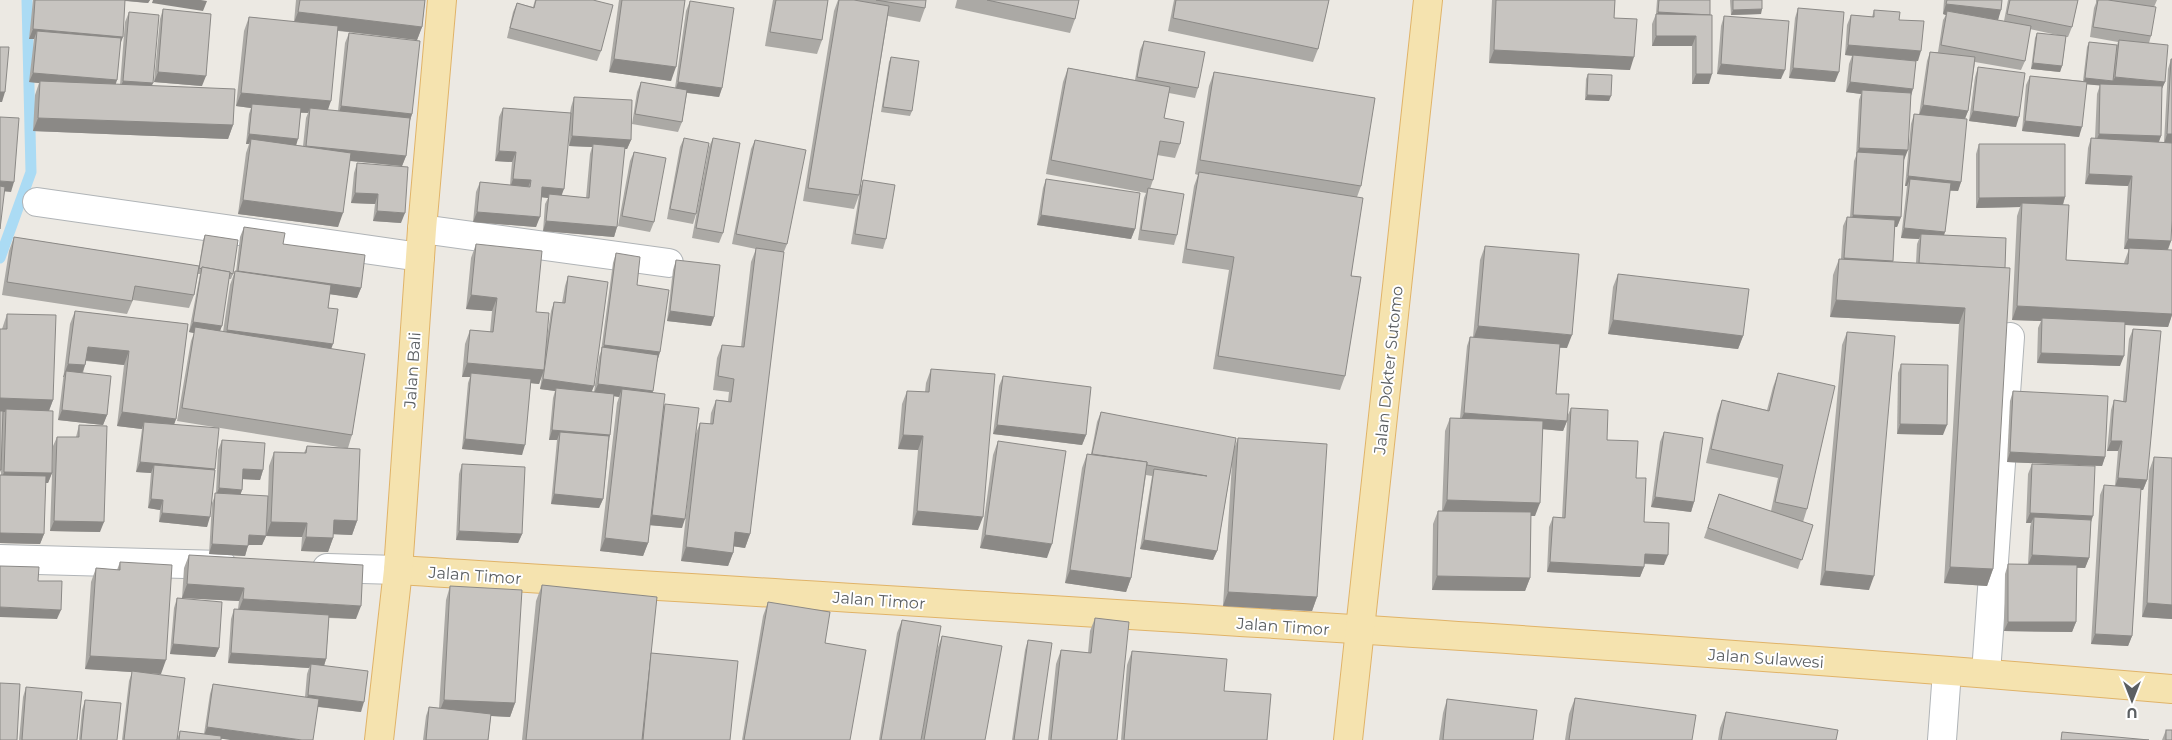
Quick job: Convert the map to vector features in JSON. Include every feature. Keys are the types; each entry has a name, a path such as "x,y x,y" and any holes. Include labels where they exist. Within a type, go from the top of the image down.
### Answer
{"main road":[{"name":"Jalan Bali","path":"379,740 398,570 422,229 442,0"},
{"name":"Jalan Dokter Sutomo","path":"1348,740 1428,0"},
{"name":"Jalan Timor","path":"398,570 1360,631"},
{"name":"Jalan Sulawesi","path":"1360,631 1986,673 2172,689"}],"street":[{"path":"37,202 420,257"},
{"path":"422,229 669,263"},
{"path":"1986,673 2010,337"},
{"path":"0,559 249,566"},
{"path":"298,567 398,570"},
{"path":"1942,740 1947,671"}],"building":[{"path":"35,0 125,0 123,37 33,29"},
{"path":"300,0 425,0 422,27 298,12"},
{"path":"536,0 593,0 613,5 601,51 510,28 517,3 534,8"},
{"path":"622,0 685,0 676,67 614,59"},
{"path":"776,0 828,0 822,40 770,32"},
{"path":"839,0 854,0 889,6 859,195 808,188"},
{"path":"876,0 926,0 925,8"},
{"path":"987,0 1079,0 1075,19"},
{"path":"1176,0 1329,0 1318,49 1173,18"},
{"path":"1496,0 1615,0 1614,18 1637,19 1634,57 1494,50"},
{"path":"1659,0 1710,0 1710,15 1658,12"},
{"path":"1733,0 1762,0 1762,9 1733,10"},
{"path":"1947,0 2002,0 2001,10 1946,4"},
{"path":"2010,0 2078,0 2072,27 2007,14"},
{"path":"2098,0 2156,7 2151,36 2093,27"},
{"path":"690,1 734,8 722,88 678,82"},
{"path":"1798,8 1844,12 1839,72 1793,68"},
{"path":"163,9 211,14 206,76 158,72"},
{"path":"1874,10 1900,12 1899,20 1924,21 1921,51 1848,45 1851,15 1874,17"},
{"path":"1947,11 2031,26 2025,61 1941,45"},
{"path":"129,12 159,15 153,83 123,81"},
{"path":"1656,14 1712,15 1712,74 1696,74 1696,36 1656,36"},
{"path":"1724,16 1789,21 1785,70 1721,64"},
{"path":"249,17 338,26 331,101 241,93"},
{"path":"37,31 121,38 117,80 33,73"},
{"path":"349,33 420,41 412,114 341,106"},
{"path":"2037,33 2066,36 2062,66 2033,63"},
{"path":"2119,40 2168,45 2165,82 2115,77"},
{"path":"1144,41 1205,52 1198,88 1137,77"},
{"path":"2089,42 2117,45 2113,81 2085,78"},
{"path":"0,47 9,47 5,92 0,92"},
{"path":"1930,52 1975,57 1968,111 1923,105"},
{"path":"1853,55 1916,61 1913,89 1850,82"},
{"path":"891,57 919,61 912,111 883,107"},
{"path":"2171,59 2172,134 2167,134"},
{"path":"1978,67 2025,73 2019,117 1973,111"},
{"path":"1068,68 1170,87 1164,118 1184,122 1180,144 1160,141 1153,180 1051,160"},
{"path":"1214,72 1375,98 1361,186 1200,160"},
{"path":"1588,74 1612,75 1611,96 1587,95"},
{"path":"2030,76 2087,82 2082,127 2025,121"},
{"path":"40,81 235,89 233,125 38,118"},
{"path":"641,82 687,90 682,122 635,114"},
{"path":"2100,84 2162,86 2161,136 2099,134"},
{"path":"1862,90 1911,93 1908,150 1859,148"},
{"path":"574,97 632,100 631,140 572,136"},
{"path":"252,104 301,108 298,139 249,134"},
{"path":"310,108 410,118 406,156 306,146"},
{"path":"503,108 571,113 564,189 542,187 540,217 477,212 480,182 530,187 531,180 513,179 516,152 499,151"},
{"path":"1914,114 1967,119 1961,182 1908,176"},
{"path":"0,117 19,118 14,182 0,181"},
{"path":"684,138 709,143 696,214 670,209"},
{"path":"713,138 740,143 723,233 696,228"},
{"path":"2091,138 2172,143 2171,241 2128,239 2132,176 2089,174"},
{"path":"251,139 351,153 343,213 243,200"},
{"path":"755,140 806,150 787,244 736,234"},
{"path":"593,144 625,147 617,227 546,221 549,194 589,198"},
{"path":"1979,144 2065,144 2065,197 1979,198"},
{"path":"634,152 666,158 654,222 622,216"},
{"path":"1857,152 1904,155 1901,217 1853,215"},
{"path":"357,163 408,167 405,213 377,211 378,194 355,193"},
{"path":"1199,172 1363,198 1351,276 1361,277 1345,376 1218,356 1234,257 1186,249"},
{"path":"1046,179 1140,193 1135,229 1041,215"},
{"path":"1910,179 1951,183 1945,232 1904,228"},
{"path":"863,180 895,185 886,239 855,234"},
{"path":"0,186 5,187 0,229"},
{"path":"1148,188 1184,194 1177,235 1141,230"},
{"path":"2022,203 2069,205 2066,260 2128,264 2129,248 2172,250 2172,314 2017,306"},
{"path":"1847,217 1895,220 1893,261 1844,258"},
{"path":"244,227 285,233 283,244 365,255 361,288 238,271"},
{"path":"1921,234 2006,238 2005,268 1919,263"},
{"path":"205,235 238,240 233,274 202,267 202,269 199,268"},
{"path":"14,237 199,266 194,295 135,286 132,301 7,282"},
{"path":"476,244 542,251 536,312 549,313 544,370 467,363 470,330 493,332 497,298 471,295"},
{"path":"1485,246 1579,254 1572,335 1478,326"},
{"path":"756,248 784,252 750,534 735,532 733,553 686,547 700,423 713,424 716,400 731,402 734,379 718,376 722,345 744,347"},
{"path":"616,253 640,257 637,285 669,290 660,352 604,345"},
{"path":"1839,259 2010,268 1993,569 1950,567 1965,308 1836,300"},
{"path":"676,260 720,265 714,317 670,311"},
{"path":"202,267 230,272 222,326 193,322"},
{"path":"235,271 331,285 328,308 338,309 333,344 227,330"},
{"path":"1618,274 1749,289 1743,336 1613,320"},
{"path":"568,276 608,282 594,386 543,379 554,302 565,303"},
{"path":"75,311 188,324 176,419 122,412 129,351 88,347 85,365 68,364"},
{"path":"7,314 56,315 53,400 0,398 0,329 7,329"},
{"path":"2042,318 2125,322 2124,356 2041,353"},
{"path":"195,327 365,354 352,435 182,408"},
{"path":"2133,329 2161,331 2147,480 2118,478 2122,441 2111,441 2114,400 2126,402"},
{"path":"1847,332 1895,336 1874,576 1825,571"},
{"path":"1470,337 1560,344 1556,394 1569,394 1567,421 1464,413"},
{"path":"602,347 658,355 653,391 598,384"},
{"path":"1901,364 1948,365 1947,425 1900,424"},
{"path":"931,369 995,374 983,517 917,511 923,436 903,435 907,391 929,392"},
{"path":"66,371 111,376 107,415 62,410"},
{"path":"471,373 531,379 525,445 465,439"},
{"path":"1778,373 1835,386 1807,509 1775,502 1783,465 1711,449 1722,400 1769,411"},
{"path":"1003,376 1091,387 1086,435 997,425"},
{"path":"556,388 614,394 610,435 552,430"},
{"path":"622,389 665,394 648,543 605,538"},
{"path":"2013,391 2108,396 2105,457 2010,452"},
{"path":"665,404 699,408 685,519 652,515"},
{"path":"1571,408 1608,410 1607,440 1638,441 1636,478 1646,478 1644,522 1669,523 1668,555 1645,554 1644,567 1550,562 1553,517 1565,518"},
{"path":"6,409 53,411 52,473 4,472"},
{"path":"0,411 3,411 1,470 0,470"},
{"path":"1101,412 1236,438 1217,551 1144,540 1154,469 1207,476 1147,465 1147,462 1092,454"},
{"path":"1450,418 1543,421 1540,503 1447,500"},
{"path":"144,422 219,428 215,469 140,462"},
{"path":"79,425 107,426 104,522 54,521 57,437 79,437"},
{"path":"560,432 609,436 603,499 554,494"},
{"path":"1664,432 1703,438 1694,502 1655,497"},
{"path":"1238,438 1327,444 1317,597 1228,592"},
{"path":"222,440 265,443 263,470 243,469 242,490 219,488"},
{"path":"998,441 1066,451 1052,544 985,535"},
{"path":"307,446 360,449 357,521 334,520 333,538 306,537 307,523 271,522 274,452 306,453"},
{"path":"1087,454 1147,462 1131,578 1070,570"},
{"path":"2154,457 2172,458 2172,605 2147,603"},
{"path":"462,464 525,467 522,534 459,531"},
{"path":"2032,464 2095,466 2093,516 2030,513"},
{"path":"154,465 215,470 210,517 162,513 163,500 151,499"},
{"path":"0,475 46,476 44,534 0,533"},
{"path":"2104,485 2141,488 2132,636 2095,634"},
{"path":"215,493 268,496 266,536 249,535 248,546 212,544"},
{"path":"1719,494 1813,525 1802,560 1708,528"},
{"path":"1438,511 1531,512 1530,578 1437,576"},
{"path":"2034,517 2091,520 2089,558 2032,555"},
{"path":"189,555 363,565 361,606 243,599 244,588 187,584"},
{"path":"120,562 172,565 166,660 90,656 96,568 120,570"},
{"path":"2008,564 2077,565 2076,622 2008,622"},
{"path":"0,566 39,567 38,581 62,581 61,610 0,607"},
{"path":"542,585 657,597 642,740 526,740"},
{"path":"450,586 522,590 515,703 444,700"},
{"path":"177,598 222,602 219,648 173,644"},
{"path":"768,602 830,612 825,643 866,650 850,740 744,740"},
{"path":"234,609 329,615 326,659 231,653"},
{"path":"1095,618 1129,622 1117,740 1051,740 1061,650 1091,653"},
{"path":"902,620 941,626 921,740 881,740"},
{"path":"942,636 1002,646 985,740 924,740"},
{"path":"1028,640 1052,643 1038,740 1014,740"},
{"path":"1132,651 1227,659 1224,691 1271,694 1267,740 1124,740"},
{"path":"651,653 738,661 730,740 643,740"},
{"path":"311,664 368,671 364,702 308,695"},
{"path":"132,671 185,678 177,740 124,740"},
{"path":"0,683 20,684 17,740 0,740"},
{"path":"213,684 319,699 313,740 207,727"},
{"path":"26,687 82,692 77,740 22,740"},
{"path":"1575,698 1696,715 1692,740 1569,740"},
{"path":"1447,699 1537,710 1533,740 1443,740"},
{"path":"85,700 121,703 117,740 81,740"},
{"path":"429,707 491,714 488,740 426,740"},
{"path":"1726,712 1838,730 1836,740 1721,740"},
{"path":"2166,730 2172,730 2172,740 2166,740"},
{"path":"180,731 221,736 221,740 179,740"},
{"path":"2062,732 2149,740 2061,740"}],"waterway":[{"path":"0,258 31,172 27,0"}]}
